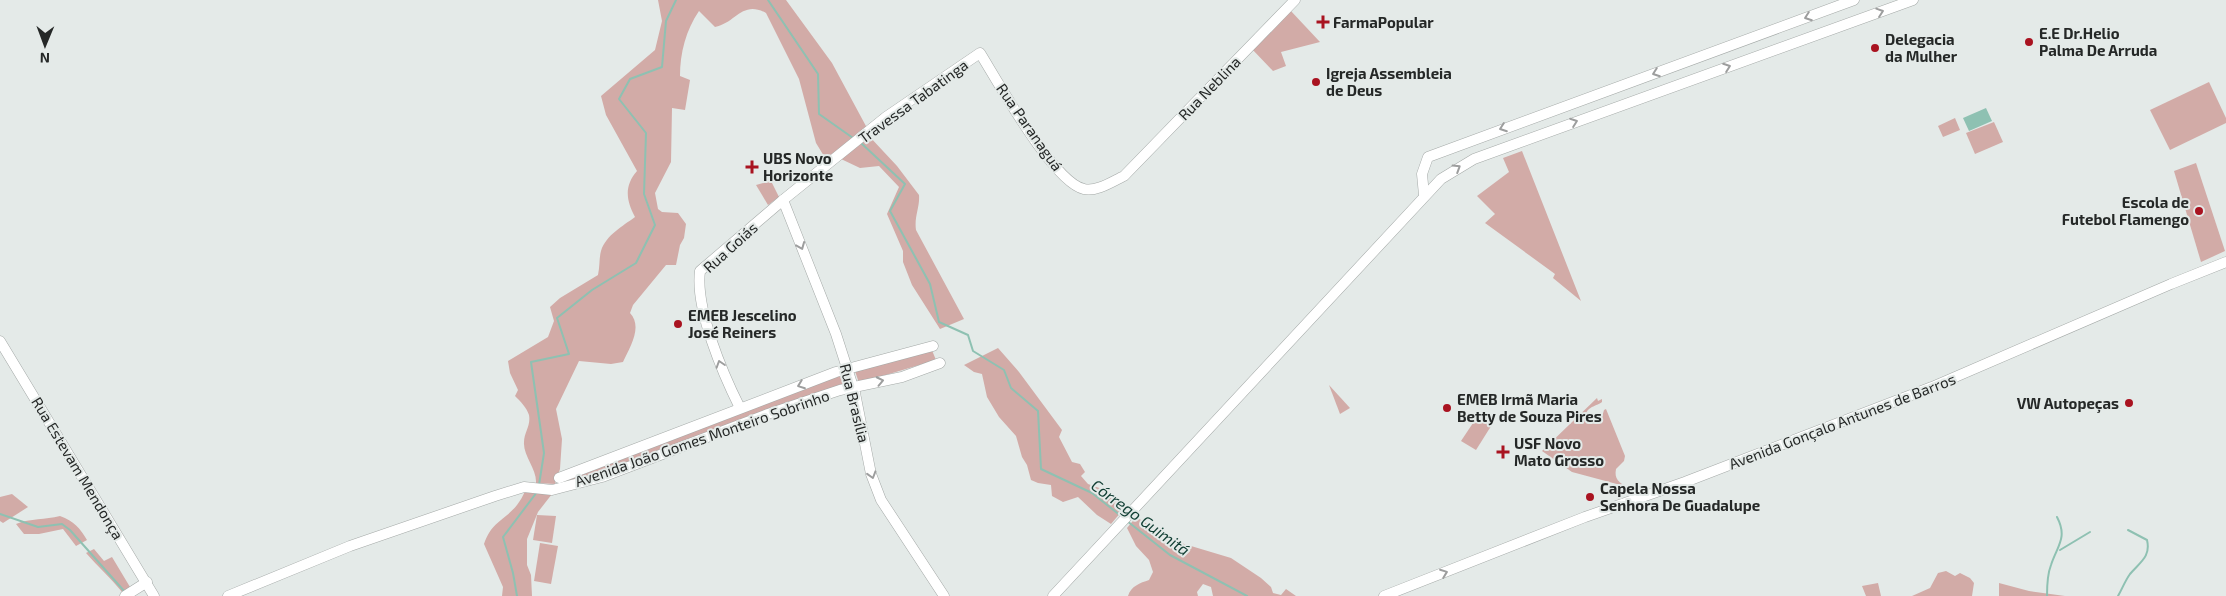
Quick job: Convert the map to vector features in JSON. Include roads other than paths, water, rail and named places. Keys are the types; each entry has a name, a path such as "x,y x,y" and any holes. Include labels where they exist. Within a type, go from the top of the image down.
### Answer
{"street":[{"name":"Rua Neblina","path":"1090,190 1124,176 1295,0"},
{"path":"1424,195 1422,174 1428,157 1854,0"},
{"path":"1053,596 1132,513 1424,195 1441,179 1474,159 1913,0"},
{"name":"Travessa Tabatinga","path":"846,149 886,117 980,53"},
{"name":"Rua Paranaguá","path":"980,53 1056,169 1082,189 1090,190"},
{"name":"Rua Goiás","path":"740,408 724,376 707,321 699,290 700,272 783,200 846,149"},
{"path":"1422,174 1430,179 1441,179"},
{"name":"Rua Brasília","path":"783,200 833,326 847,368 854,390 871,474 881,500 944,596"},
{"name":"Avenida Gonçalo Antunes de Barros","path":"1384,596 1585,517 1685,482 1932,387 2226,262"},
{"name":"Rua Estevam Mendonça","path":"0,341 154,596"},
{"name":"Avenida João Gomes Monteiro Sobrinho","path":"559,478 847,368 933,346"},
{"name":"Avenida João Gomes Monteiro Sobrinho","path":"228,596 350,546 524,487 552,490 602,477 768,414 902,376 940,363"},
{"path":"128,594 147,582"}],"waterway":[{"path":"539,485 544,453 531,362 569,354 557,318 592,290 636,263 655,225 644,194 646,133 619,99 630,79 662,67 666,21 676,0"},
{"name":"Córrego Guimitá","path":"768,0 818,74 819,114 853,138"},
{"name":"Córrego Guimitá","path":"861,143 905,184 890,211 930,284 939,322 968,335 973,351 1004,370 1011,388 1038,411 1041,469 1092,493 1121,516"},
{"path":"517,596 503,537 537,492"},
{"path":"0,514 38,527 62,524 70,530 125,592"},
{"path":"2047,596 2049,573 2062,536 2057,517"},
{"name":"Córrego Guimitá","path":"1127,521 1170,555 1247,596"},
{"path":"2118,596 2130,574 2144,559 2148,546 2147,540 2128,530"},
{"path":"2060,550 2090,532"}],"place":[{"name":"FarmaPopular","path":"1323,22"},
{"name":"E.E Dr.Helio Palma De Arruda","path":"2029,42"},
{"name":"Delegacia da Mulher","path":"1875,48"},
{"name":"Igreja Assembleia de Deus","path":"1316,82"},
{"name":"UBS Novo Horizonte","path":"752,167"},
{"name":"Escola de Futebol Flamengo","path":"2199,211"},
{"name":"EMEB Jescelino José Reiners","path":"678,324"},
{"name":"VW Autopeças","path":"2129,403"},
{"name":"EMEB Irmã Maria Betty de Souza Pires","path":"1447,408"},
{"name":"USF Novo Mato Grosso","path":"1503,452"},
{"name":"Capela Nossa Senhora De Guadalupe","path":"1590,497"}]}
